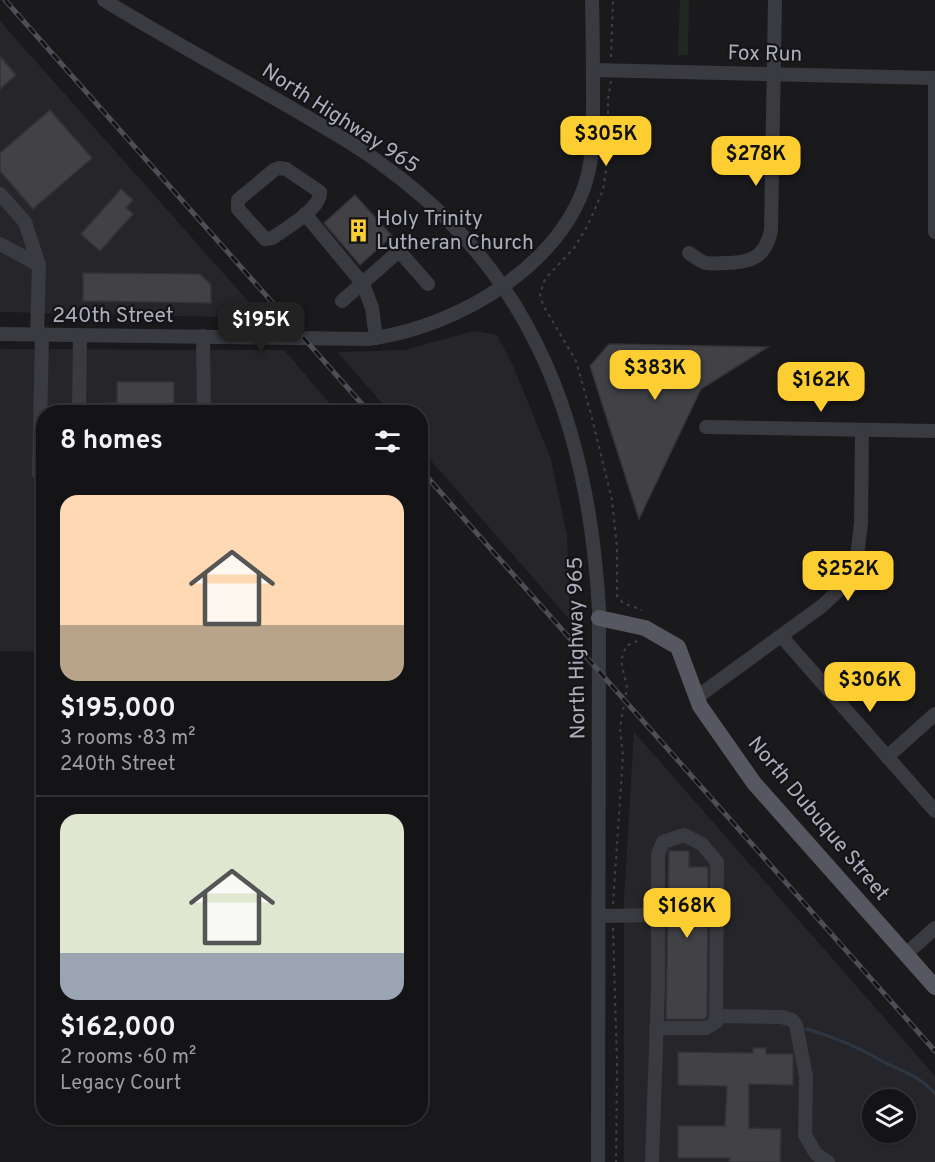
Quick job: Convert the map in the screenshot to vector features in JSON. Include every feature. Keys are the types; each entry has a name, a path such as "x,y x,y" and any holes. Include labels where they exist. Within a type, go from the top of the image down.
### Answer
{"main road":[{"name":"North Dubuque Street","path":"599,618 645,628 678,647 700,706 754,783 935,987"}],"street":[{"name":"North Highway 965","path":"104,0 328,129 390,170 432,204 502,286 546,362 569,421 586,494 597,567 599,618 598,1162"},
{"name":"240th Street","path":"0,334 376,338 433,324 463,309 502,286 541,254 555,240 569,220 580,198 590,164 593,70 592,0"},
{"path":"689,253 704,263 742,263 753,259 769,242 775,0"},
{"name":"Fox Run","path":"593,70 935,79"},
{"path":"935,79 935,232"},
{"path":"279,168 286,169 320,192 315,206 305,214 272,238 265,239 237,205 238,200 247,192 279,168"},
{"path":"0,194 25,222 39,264 39,405"},
{"path":"305,214 363,284 372,308 376,338"},
{"path":"0,244 39,264"},
{"path":"342,301 399,251 428,284"},
{"path":"79,405 80,336"},
{"path":"203,336 204,405"},
{"path":"706,427 935,431"},
{"path":"697,698 822,606 842,586 857,557 861,523 862,430"},
{"path":"781,636 935,812"},
{"path":"887,757 935,714"},
{"path":"652,1162 658,854 663,842 684,835 702,844 714,858 718,868 716,1022 706,1028 656,1028"},
{"path":"599,916 658,915"},
{"path":"906,954 935,928"},
{"path":"716,1016 782,1017 792,1020 796,1025 806,1076 805,1134 816,1154 828,1162"}],"path":[{"path":"611,70 614,0"},
{"path":"549,275 540,289 541,300 580,371 609,489 617,540 617,596 623,603 642,610"},
{"path":"623,653 629,644 641,641"}],"shaded area":[{"path":"680,0 689,0 688,55 678,55"},
{"path":"0,21 263,318 0,312"},
{"path":"474,331 497,335 514,368 551,459 567,536 570,620 428,457 428,405 384,405 337,352 404,350"},
{"path":"0,349 284,350 331,405 36,405 36,652 0,651"},
{"path":"634,732 935,1076 935,1162 624,1162 624,898"}],"building":[{"path":"0,56 16,75 0,89"},
{"path":"50,110 92,158 33,209 0,171 0,153"},
{"path":"121,189 133,200 126,208 133,214 100,251 81,234"},
{"name":"Holy Trinity Lutheran Church","path":"355,195 392,236 360,265 324,223"},
{"path":"83,273 200,274 211,285 211,303 83,301"},
{"path":"609,344 768,347 701,389 639,519 590,366"},
{"path":"117,382 174,382 174,405 106,405 106,403 117,403"},
{"path":"669,851 689,851 689,867 708,867 707,1016 704,1019 666,1019"},
{"path":"753,1048 766,1048 766,1054 793,1054 793,1085 749,1084 749,1128 781,1129 780,1162 729,1162 730,1158 678,1158 678,1126 725,1126 727,1086 678,1085 678,1052 753,1053"}],"waterway":[{"path":"807,1029 854,1046 923,1082 935,1094"}],"railway":[{"path":"5,0 363,405"},
{"path":"428,478 935,1051"}],"place":[{"name":"Holy Trinity Lutheran Church","path":"358,230"}]}
